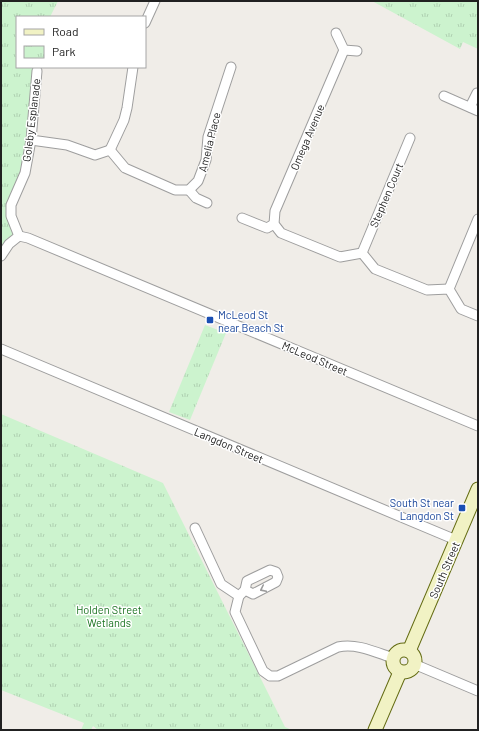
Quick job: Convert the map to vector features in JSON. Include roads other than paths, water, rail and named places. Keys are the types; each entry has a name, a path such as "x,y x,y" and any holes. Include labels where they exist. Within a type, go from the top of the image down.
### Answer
{"street":[{"path":"146,21 155,1"},
{"path":"336,34 344,50 357,51"},
{"name":"Omega Avenue","path":"274,224 275,211 344,50"},
{"name":"Amelia Place","path":"189,190 198,181 206,160 208,137 230,67"},
{"path":"31,140 67,145 96,155 110,150 124,120 133,68"},
{"name":"Goleby Esplanade","path":"19,236 11,216 11,205 25,173 31,140 37,70"},
{"path":"444,96 474,109 477,93"},
{"name":"Stephen Court","path":"362,253 410,138"},
{"path":"110,150 125,168 175,190 189,190 196,198 207,203"},
{"path":"242,218 267,228 274,224 281,233 340,257 362,253 375,269 427,290 449,289"},
{"path":"449,289 478,219"},
{"path":"1,256 9,244 19,236"},
{"name":"McLeod Street","path":"19,236 478,426"},
{"path":"449,289 461,309 478,316"},
{"name":"Langdon Street","path":"1,350 456,540"},
{"name":"South Street","path":"409,651 478,489"},
{"path":"195,528 221,584 242,593 235,612 263,671 270,676 278,676 338,647 348,645 393,658"},
{"path":"401,650 409,651 414,657 413,668 409,671 400,672 394,667 393,658 401,650"},
{"path":"414,664 478,691"},
{"path":"375,730 400,672"}],"place":[{"name":"McLeod St near Beach St","path":"210,320"},
{"name":"South St near Langdon St","path":"462,508"}],"park label":[{"name":"Holden Street Wetlands","path":"109,615"}]}
